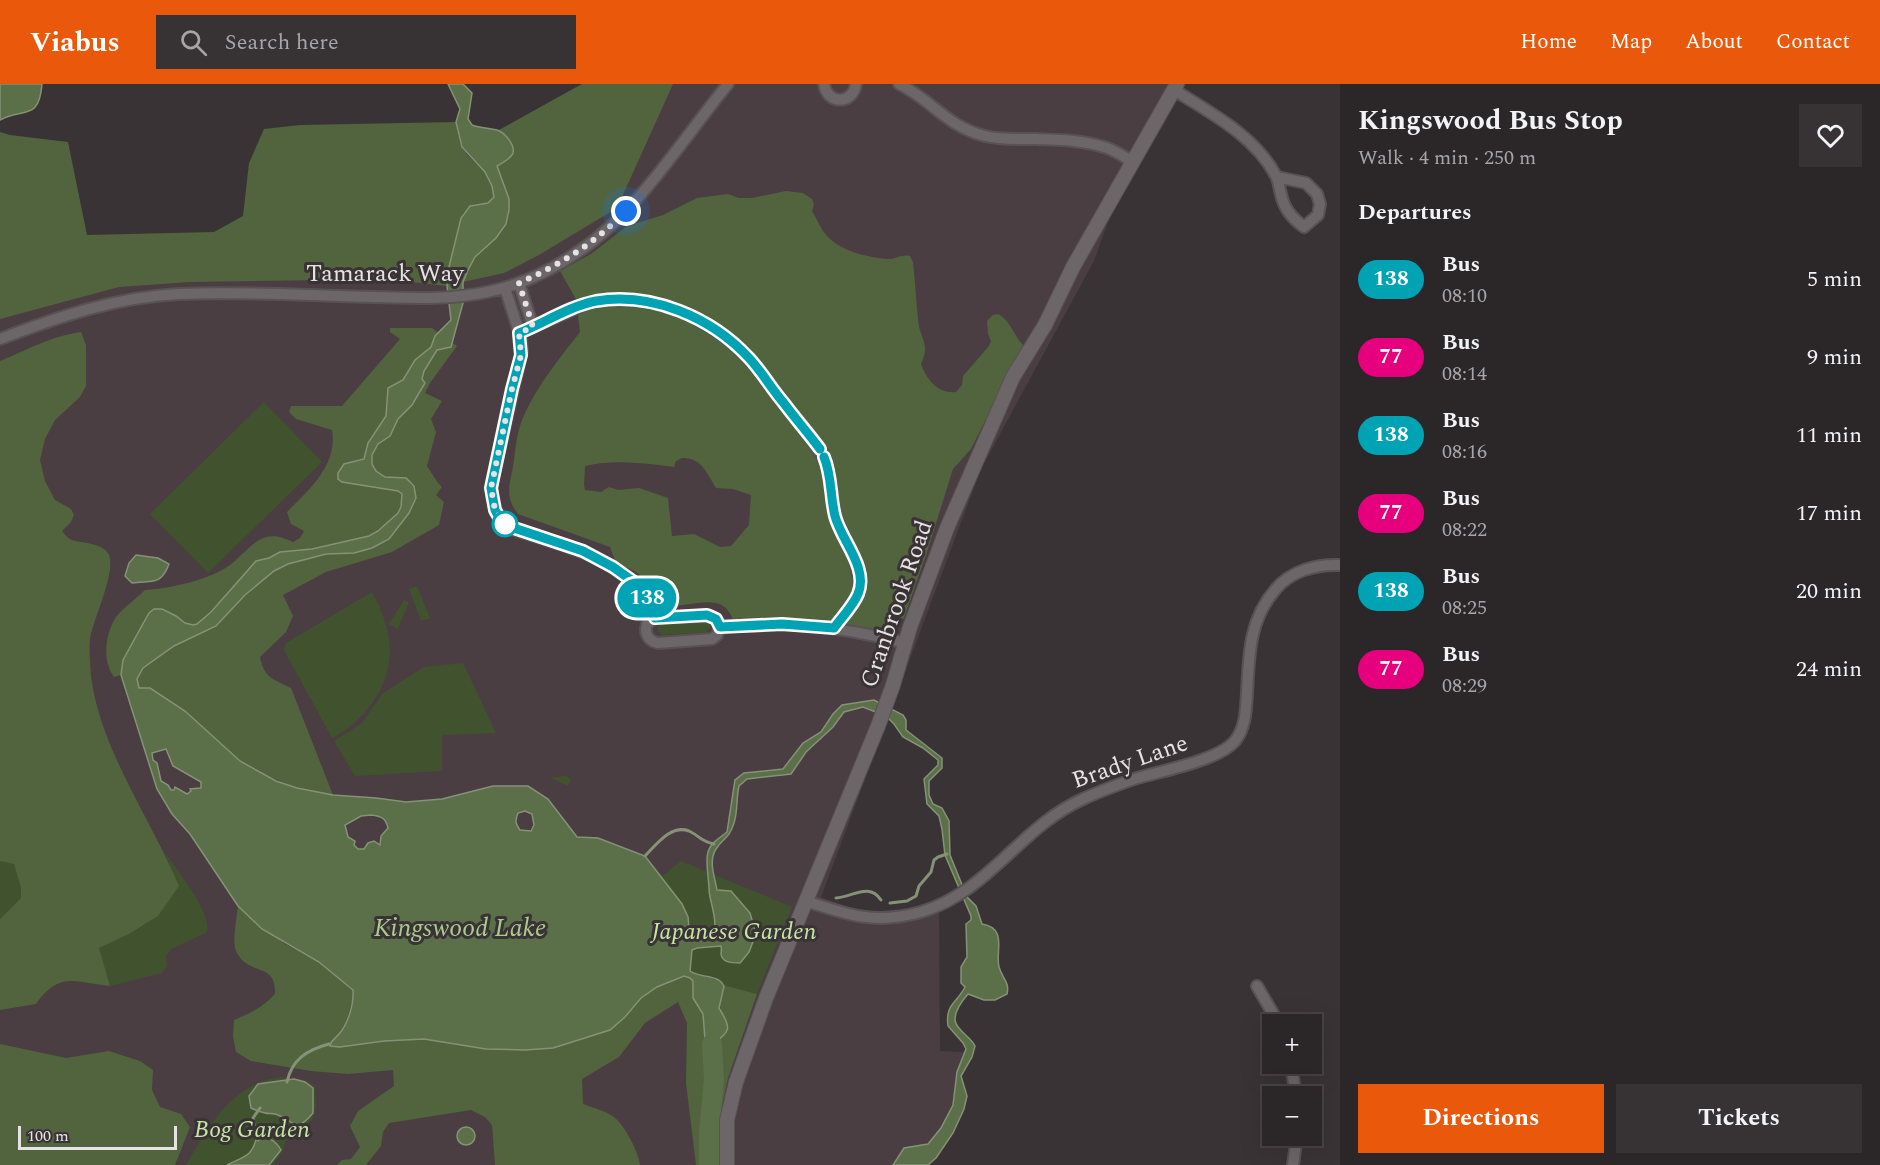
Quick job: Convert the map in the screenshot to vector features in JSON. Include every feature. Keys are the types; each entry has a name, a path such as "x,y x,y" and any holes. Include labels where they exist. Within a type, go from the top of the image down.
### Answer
{"street":[{"name":"Tamarack Way","path":"0,339 43,322 86,309 161,296 225,294 432,298 476,294 505,288 569,258 612,225 639,196 728,84"},
{"path":"824,84 827,94 840,100 853,94 856,84"},
{"path":"899,84 915,93 951,122 983,136 1085,143 1104,147 1133,162"},
{"path":"1176,87 1239,133 1260,155 1277,177 1282,202 1292,217 1304,227 1318,215 1320,204 1317,194 1306,183 1277,177"},
{"name":"Cranbrook Road","path":"727,1165 727,1127 734,1089 766,998 878,726 947,528 1013,377 1045,325 1073,267 1176,87"},
{"path":"519,283 533,327"},
{"path":"505,288 519,333 521,355 492,482 492,499 495,510 504,523 512,529 583,551 613,567 641,589 650,603 655,618"},
{"path":"519,333 595,302 650,302 671,307 698,319 749,358 813,440 827,465 835,516 855,559 860,585 857,596 834,628"},
{"name":"Brady Lane","path":"806,901 854,916 892,918 931,909 965,892 983,878 1029,833 1069,806 1108,788 1210,756 1230,746 1240,733 1244,722 1252,636 1255,622 1265,602 1287,578 1313,566 1340,565"},
{"path":"707,615 716,619 720,627 717,635 711,639 656,642 648,638 646,631 649,622 655,618 707,615"},
{"path":"720,627 782,624 834,628 906,643"},
{"path":"1257,986 1273,1014"},
{"path":"1293,1165 1296,1146"}],"shaded area":[{"path":"582,84 1186,84 1114,205 1094,261 981,469 821,897 850,908 883,912 911,910 939,902 940,1051 965,1052 955,1084 955,1098 951,1112 934,1139 922,1146 906,1148 893,1165 0,1165 0,278 265,268 499,130"},
{"path":"582,84 673,84 617,208 539,255 504,273 463,282 474,260 501,232 508,219 508,200 497,166 508,138 499,130"},
{"path":"456,122 463,149 489,178 494,192 493,200 488,203 474,204 463,213 449,267 447,286 401,281 325,280 189,282 119,287 0,319 0,132 68,142 87,235 214,232 243,216 249,163 264,129 300,125"},
{"path":"786,191 803,193 812,199 814,204 812,211 823,231 843,248 878,258 910,256 913,262 919,326 925,346 921,364 934,385 944,391 956,392 962,385 963,376 989,346 991,341 987,321 993,315 998,314 1006,320 1023,345 971,449 953,469 904,618 887,622 878,632 825,621 733,620 728,610 712,603 672,606 663,604 653,596 641,576 616,563 610,547 518,514 511,502 510,480 520,426 531,401 546,377 580,332 576,299 560,271 591,254 627,226 663,215 697,198 728,194 739,198 752,198","holes":["689,458 703,467 716,488 733,489 751,495 749,525 731,546 720,547 694,534 672,536 668,498 639,488 618,490 609,487 601,492 585,490 585,466 618,462 674,467 676,461"]},
{"path":"390,328 432,328 457,346 425,393 442,401 431,419 436,432 427,466 442,487 436,495 444,502 439,525 392,552 326,572 283,595 293,616 286,632 260,657 267,674 291,688 333,795 297,788 260,773 240,761 185,711 150,688 139,689 121,675 114,677 110,671 106,647 109,631 116,617 145,590 205,578 231,564 254,543 262,539 271,536 293,542 300,538 304,531 291,524 287,512 320,476 331,454 333,443 332,430 296,419 289,412 291,406 342,406 400,339 390,332"},
{"path":"81,332 86,345 86,386 80,397 55,420 45,439 40,460 45,481 55,500 71,509 74,515 62,531 70,539 103,548 109,555 107,584 90,639 91,676 96,703 115,757 179,886 158,916 129,934 99,948 110,986 69,981 53,986 36,1004 0,1010 0,919 21,898 21,888 14,864 0,861 0,361 49,340"},
{"path":"238,906 285,944 322,963 353,990 346,1023 332,1040 340,1047 384,1041 424,1039 478,1048 525,1050 553,1048 610,1030 641,998 657,987 684,976 693,981 694,1000 703,1014 705,1039 726,1020 720,1005 723,985 757,994 728,1078 715,1139 717,1165 696,1165 686,1083 687,1023 678,1002 645,1023 619,1057 582,1079 583,1104 608,1113 619,1122 634,1147 640,1165 495,1165 492,1125 485,1117 471,1110 389,1123 383,1132 381,1146 366,1165 337,1165 342,1160 351,1159 360,1147 350,1126 358,1111 394,1086 393,1070 348,1074 311,1071 251,1061 236,1052 233,1036 234,1020 266,1003 275,994 271,977 242,960 235,949 234,937"},
{"path":"0,1044 66,1058 109,1051 140,1061 153,1070 152,1090 160,1107 181,1114 190,1127 175,1165 0,1165"}],"green space":[{"path":"264,402 322,462 208,573 150,514"},
{"path":"417,586 430,618 421,621 409,589"},
{"path":"372,592 383,615 388,633 390,655 388,670 376,698 367,710 357,721 332,738 284,650 286,643"},
{"path":"404,600 409,602 398,629 389,624"},
{"path":"707,620 711,627 706,632 663,635 657,629 665,622"},
{"path":"463,663 496,733 442,735 442,771 355,776 334,741 362,723 383,693 424,667"},
{"path":"566,776 571,779 568,786 551,778"},
{"path":"165,852 200,904 205,915 206,933 171,949 166,956 167,966 162,973 110,986 99,948 129,934 158,916 178,886"},
{"path":"0,861 14,863 21,888 21,898 0,919"},
{"name":"Japanese Garden","path":"681,861 792,907 757,994 723,985 719,979 712,976 697,976 690,970 692,939 688,919 675,895 661,877"},
{"name":"Bog Garden","path":"283,1077 304,1080 315,1086 316,1107 312,1120 286,1140 283,1150 273,1165 186,1165 213,1122 237,1096 266,1080"}],"water":[{"path":"0,84 42,84 37,104 33,109 0,120"},
{"name":"Kingswood Lake","path":"448,84 463,84 472,93 468,119 472,125 500,131 511,142 512,155 497,166 509,199 509,210 506,224 496,238 475,257 468,270 463,282 463,303 451,347 437,350 424,371 422,379 425,383 412,405 398,419 390,436 378,444 372,455 372,464 376,471 385,477 406,478 414,486 416,498 409,513 389,539 372,548 354,553 326,554 288,564 274,571 245,595 216,626 174,646 143,668 137,679 139,688 150,688 185,711 240,761 276,781 297,788 333,795 406,802 442,799 493,786 528,786 548,799 577,837 598,838 645,856 682,904 688,917 690,939 697,941 704,940 714,931 707,856 716,840 727,832 735,780 744,773 783,769 803,743 821,732 842,705 874,700 903,715 906,720 906,730 942,758 942,768 929,781 929,795 933,804 942,808 949,821 950,855 967,897 976,906 982,924 990,926 998,935 999,967 1008,990 1007,994 995,1000 984,1000 968,994 957,1010 956,1024 975,1046 972,1057 961,1076 967,1096 953,1133 936,1158 928,1165 893,1165 904,1148 928,1144 941,1128 953,1105 957,1072 966,1049 948,1026 948,1013 965,987 961,983 961,967 967,957 966,924 971,920 971,916 945,855 939,816 927,804 924,779 938,765 938,760 903,737 886,716 863,707 844,712 833,727 806,752 791,774 747,779 739,786 734,823 714,854 713,870 717,890 731,891 750,913 755,930 749,952 740,963 723,959 721,946 692,950 690,971 717,979 724,986 719,1008 726,1020 727,1029 723,1036 712,1044 705,1039 703,1014 693,998 693,981 684,976 657,987 641,998 610,1030 553,1048 486,1049 424,1039 330,1046 348,1019 353,990 319,962 262,929 238,906 190,834 172,814 157,789 121,675 123,660 149,613 154,609 162,609 185,623 197,624 211,612 256,561 280,552 312,549 369,536 398,513 401,507 402,494 398,491 342,482 338,479 338,473 344,464 364,459 368,443 386,416 388,388 403,380 415,360 431,347 435,336 451,320 447,286 449,267 461,218 470,206 488,203 494,197 492,186 485,172 462,147 456,122 460,109","holes":["166,749 173,766 201,782 201,788 190,789 191,791 187,794 175,787 171,790 161,781 152,753","525,811 532,814 534,825 531,831 518,828 516,822 518,813","361,816 378,816 386,822 388,828 381,836 380,845 374,841 368,843 364,849 358,849 354,845 355,841 348,837 345,825"]},
{"path":"136,555 158,558 169,564 163,576 155,581 132,583 125,576 129,563"},
{"path":"294,1079 305,1082 313,1088 313,1113 307,1120 298,1125 275,1114 263,1113 251,1108 249,1096 258,1084"},
{"path":"466,1127 472,1130 475,1136 472,1142 466,1145 460,1142 457,1136 460,1130"},
{"path":"257,1136 271,1140 281,1150 269,1165 227,1165 250,1152"}],"waterway":[{"path":"645,856 659,841 676,830 689,831 714,844"},
{"path":"890,903 907,901 916,896 919,886 931,872 934,860 947,854"},
{"path":"836,898 866,891 881,900"},
{"path":"287,1082 297,1061 314,1049 329,1044"},
{"path":"709,1165 709,1132 714,1080 712,1044"},
{"path":"258,1140 253,1118 260,1108"}],"bus line":[{"name":"138","path":"820,449 744,352 705,323 671,307 642,301 606,300 588,303 519,333 522,342 521,355 493,477 492,499 500,519 512,529 583,551 605,562 634,582 650,603 655,618 707,615 716,619 720,627 782,624 834,628 857,596 860,585 855,559 835,516 832,488 824,457"}],"route":[{"path":"505,524 495,510 491,493 492,482 521,355 522,342 519,333 533,327 519,283 576,254 607,230 626,211"}]}
